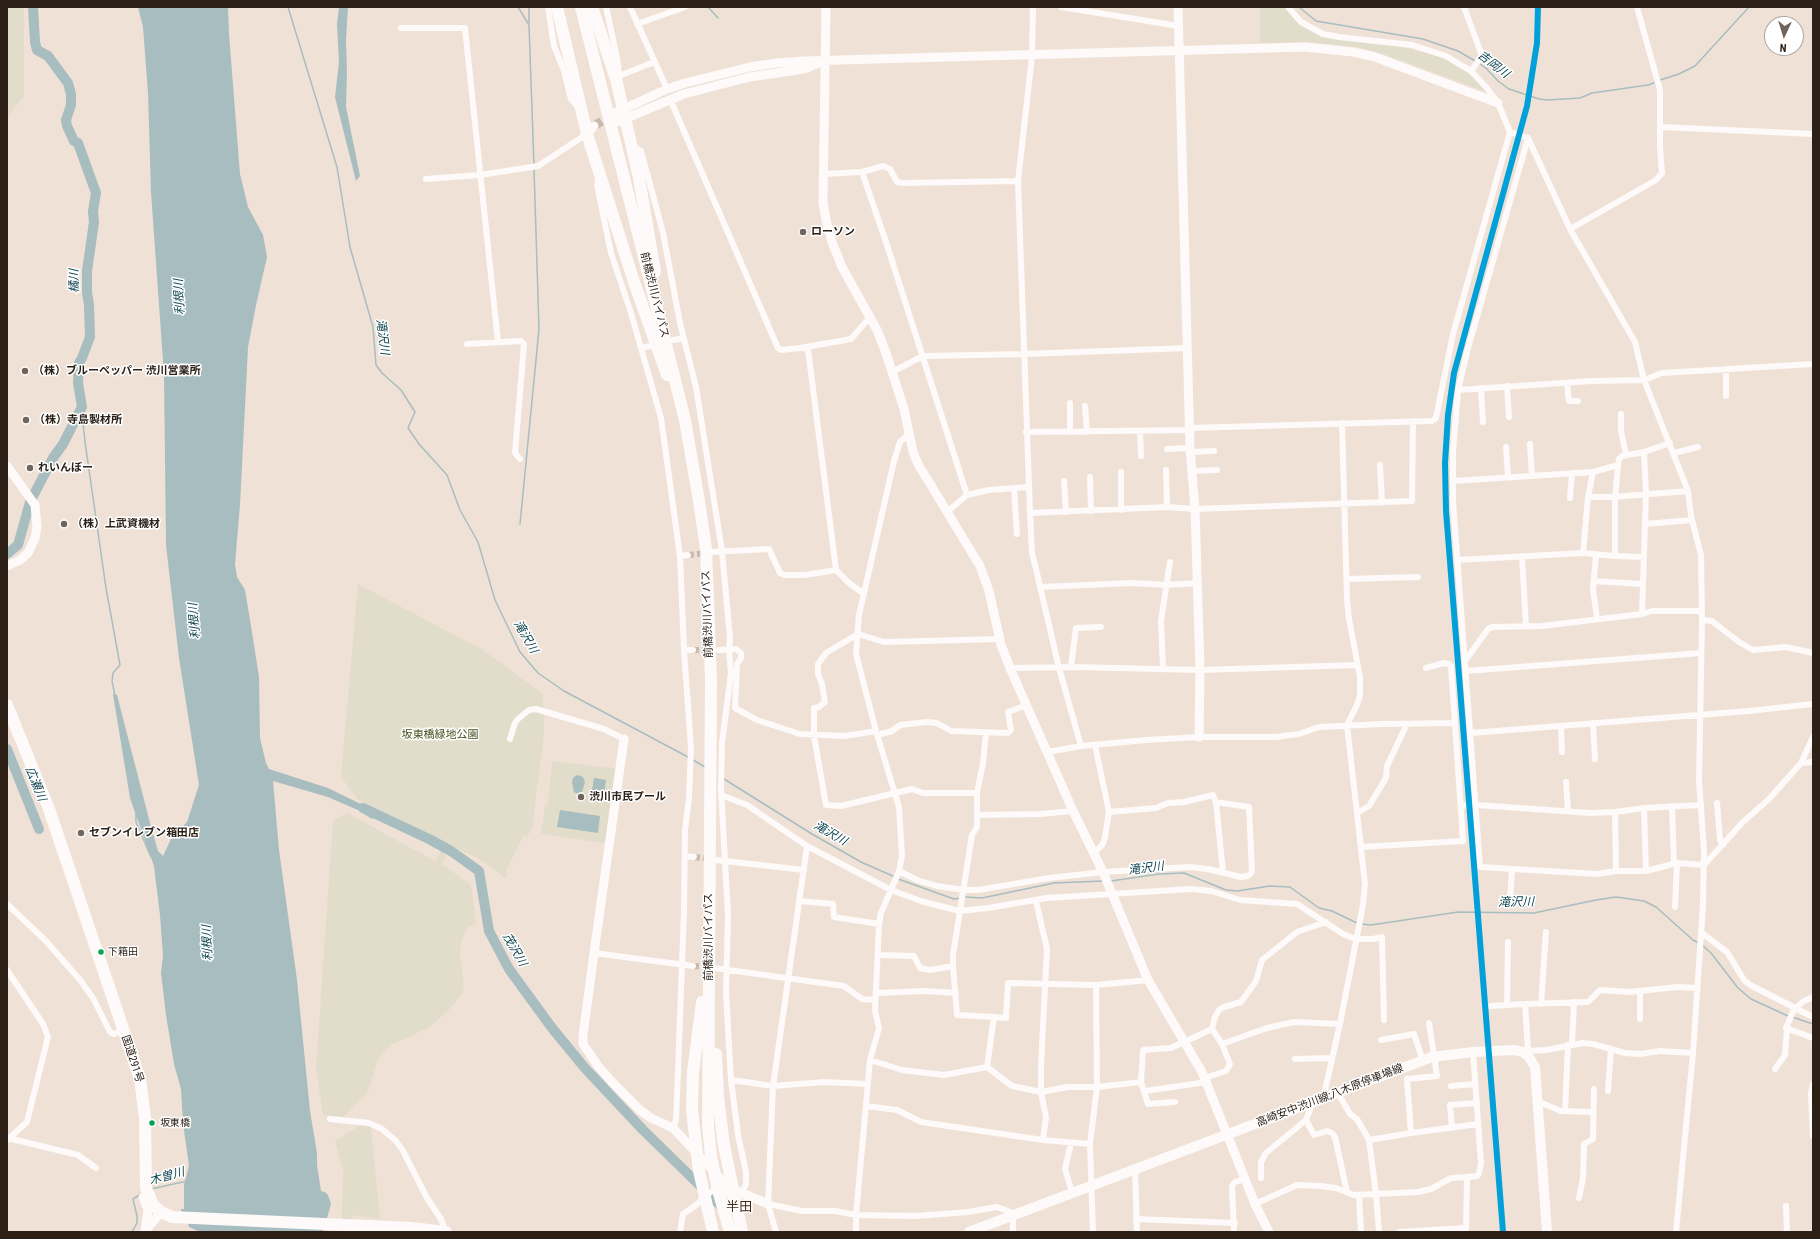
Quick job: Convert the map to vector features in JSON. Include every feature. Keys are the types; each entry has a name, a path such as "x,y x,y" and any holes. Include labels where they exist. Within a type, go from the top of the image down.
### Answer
{"highway":[{"path":"557,7 581,110 592,131 599,171 691,453"},
{"name":"前橋渋川バイパス","path":"581,7 681,404 691,453 706,549 711,678 710,759 717,790 708,945 708,1125 711,1156 718,1190 730,1232"},
{"path":"592,7 618,77 620,116 631,145 663,312 681,384 681,404"},
{"name":"国道291号","path":"7,705 49,809 140,1079 145,1118 145,1190"},
{"path":"708,945 693,1072 692,1110 694,1137 704,1200 713,1232"},
{"path":"709,989 714,1009 718,1097 728,1167 742,1232"},
{"path":"145,1190 153,1205 161,1212 172,1217 411,1228 445,1232"}],"main road":[{"name":"高崎安中渋川線;八木原停車場線","path":"969,1232 1424,1060 1434,1057 1473,1052 1514,1050 1527,1053"},
{"path":"1527,1053 1535,1067 1547,1232"}],"street":[{"path":"548,7 554,46 564,71 571,99 581,110"},
{"path":"606,7 617,58 618,77 654,62"},
{"path":"630,7 667,89"},
{"path":"637,24 685,7"},
{"path":"826,7 823,202 832,242 842,267 877,330 892,372 918,464 980,566 989,591 1000,640 1010,668 1073,811 1094,853 1148,980 1186,1042 1206,1080 1255,1204 1269,1232"},
{"path":"1033,7 1032,56 1018,181 1025,354 1028,487 1032,553 1059,668 1081,746"},
{"path":"1061,7 1179,26"},
{"path":"1178,7 1190,429 1194,471 1200,670 1199,737"},
{"path":"1026,432 1140,431 1432,421 1436,418 1453,334 1510,132 1498,102 1473,68 1446,56 1412,45 1323,34 1301,22 1288,7"},
{"path":"1464,7 1481,53 1481,57 1473,68"},
{"path":"1570,229 1661,176 1663,170 1660,148 1660,90 1637,7"},
{"path":"401,28 465,28 498,342"},
{"path":"620,116 667,89 713,75 750,66 804,61 1032,56 1305,47 1353,52 1375,57 1498,102"},
{"path":"620,116 731,81 804,69 824,61"},
{"path":"670,99 778,348 781,350 800,348 851,339 870,317"},
{"path":"1661,127 1813,134"},
{"path":"426,179 480,175 538,166 592,131"},
{"path":"1510,132 1528,138 1570,229 1635,342 1644,380 1670,442 1688,491 1692,520 1700,555 1702,620 1699,780 1704,865 1702,933 1693,1053 1676,1232"},
{"path":"1528,138 1468,348 1458,390 1453,452 1457,560 1477,805 1480,867 1596,874 1616,871 1646,871 1675,864 1704,865 1743,822 1769,799 1801,763 1812,739"},
{"path":"631,145 641,152 654,199 696,387 722,551 730,638 729,650 731,673 722,743 722,766 717,790 726,861 725,876 728,915 726,993 731,1080 746,1184 742,1193 732,1198 721,1187 714,1189 695,1206 683,1214 680,1232"},
{"path":"824,174 862,172 879,167 887,167 892,172 897,182 902,183 1018,181"},
{"path":"599,171 597,185 611,253 661,418 680,556 684,650 691,748 685,831 676,1120 673,1128"},
{"path":"862,172 967,495"},
{"path":"673,340 684,338"},
{"path":"467,344 521,341 524,344 515,453 520,459"},
{"path":"641,348 650,346"},
{"path":"800,348 808,349 836,570 849,583 864,594"},
{"path":"892,372 923,356 1188,348"},
{"path":"1458,390 1507,386 1644,380 1662,373 1813,364"},
{"path":"1726,369 1726,396"},
{"path":"1567,383 1569,401 1578,401"},
{"path":"1507,386 1509,416"},
{"path":"1481,388 1483,422"},
{"path":"1070,403 1070,432"},
{"path":"1085,406 1086,432"},
{"path":"1621,414 1621,431 1626,455"},
{"path":"1030,513 1167,507 1195,509 1412,501 1413,421"},
{"path":"1260,1178 1260,1162 1266,1153 1306,1120 1318,1100 1332,1058 1340,1024 1365,892 1347,725 1357,705 1360,695 1360,677 1349,619 1342,423"},
{"path":"1140,431 1141,456"},
{"path":"856,1232 856,1215 870,1060 879,1028 875,1011 875,1000 877,993 879,924 881,913 899,873 902,856 898,807 876,733 856,654 859,615 894,461 900,442 909,434"},
{"path":"1615,556 1619,459 1626,455 1644,452 1670,442"},
{"path":"1530,444 1532,476"},
{"path":"1674,453 1698,446"},
{"path":"1506,447 1508,478"},
{"path":"1167,449 1214,451"},
{"path":"1642,614 1646,494 1644,452"},
{"path":"1380,465 1382,503"},
{"path":"1453,481 1593,472 1618,465"},
{"path":"7,466 35,505 37,527 32,545 20,560 7,566"},
{"path":"1166,470 1167,507"},
{"path":"1194,471 1217,470"},
{"path":"1121,472 1121,510"},
{"path":"1583,553 1588,497 1593,472"},
{"path":"1570,498 1572,473"},
{"path":"1090,476 1090,511"},
{"path":"1064,481 1066,512"},
{"path":"947,512 967,495 988,490 1028,487"},
{"path":"1014,488 1017,534"},
{"path":"1588,497 1688,491"},
{"path":"1645,524 1692,520"},
{"path":"712,552 769,549 780,572 785,575 805,575 836,570"},
{"path":"1457,560 1583,553 1615,556 1644,556"},
{"path":"1596,555 1594,581 1597,618"},
{"path":"680,556 688,556"},
{"path":"1522,556 1526,626"},
{"path":"1163,668 1161,621 1166,585 1170,572 1170,562"},
{"path":"1347,579 1418,577"},
{"path":"1594,581 1642,584"},
{"path":"1040,587 1132,583 1166,585 1197,583"},
{"path":"1465,662 1488,629 1492,627 1542,626 1597,618 1642,614 1652,611 1702,611"},
{"path":"1702,620 1712,621 1739,642 1753,650 1786,647 1813,653"},
{"path":"1071,667 1076,628 1101,627"},
{"path":"977,793 923,793 912,789 841,806 826,805 814,736 814,708 819,707 825,702 822,684 818,674 818,664 826,653 858,634 884,642 1000,640"},
{"path":"719,650 736,649 739,651 741,656 737,664 735,708 757,720 800,734 814,736 818,734 845,736 892,731 900,725 927,722 937,723 951,731 1008,733 1011,730 1008,712 1027,705"},
{"path":"684,650 694,650"},
{"path":"1466,672 1701,653"},
{"path":"1361,847 1463,841 1451,666 1444,663 1426,668"},
{"path":"1010,668 1071,667 1200,670 1357,665"},
{"path":"1471,733 1749,711 1813,704"},
{"path":"510,739 518,718 529,710 536,709 604,729 624,738 582,1040 583,1044 598,1066 640,1110 651,1118 673,1128 722,1180 735,1190 768,1204 802,1212 835,1211 856,1215 916,1216 974,1211 997,1207 1007,1209 1013,1213 1013,1232"},
{"path":"1048,752 1081,746 1146,740 1199,737 1276,737 1299,734 1319,727 1347,725 1455,723"},
{"path":"1593,723 1595,758"},
{"path":"1357,813 1369,806 1386,778 1387,766 1407,724"},
{"path":"1561,726 1562,752"},
{"path":"986,733 984,763 977,793 977,827 972,835 953,966 957,1015 1006,1018 1008,983 1096,986 1148,980"},
{"path":"1094,853 1105,838 1108,812 1095,745"},
{"path":"1801,763 1813,762"},
{"path":"1566,782 1568,811"},
{"path":"717,790 747,805 807,846 924,902 960,911 1036,901 1047,898 1191,889 1211,891 1240,900 1297,904 1356,940 1382,937 1384,1020"},
{"path":"1108,812 1156,808 1168,803 1184,802 1213,795 1216,802 1223,872"},
{"path":"899,873 937,886 964,891 1102,872 1190,867 1223,872 1241,877 1248,876 1252,872 1249,807 1216,802"},
{"path":"1717,803 1720,840 1723,845"},
{"path":"1461,806 1477,805 1568,811 1615,812 1644,808 1701,805"},
{"path":"1672,806 1675,864 1675,907"},
{"path":"1644,808 1646,871"},
{"path":"977,815 1040,814 1073,811"},
{"path":"1615,812 1616,871"},
{"path":"776,1232 768,1204 773,1086 807,846"},
{"path":"685,856 694,857"},
{"path":"716,860 804,870"},
{"path":"1510,900 1512,869"},
{"path":"800,901 833,904 834,918 879,924"},
{"path":"1036,901 1047,949 1041,1092 1046,1117 1043,1140"},
{"path":"7,904 46,941 80,980 93,998 110,1032 114,1034 123,1030"},
{"path":"1145,1091 1206,1080 1226,1070 1230,1064 1222,1044 1212,1029 1215,1017 1219,1010 1242,1002 1256,981 1262,960 1266,956 1297,932 1326,922"},
{"path":"1541,1004 1546,932"},
{"path":"1702,933 1727,952 1744,980 1750,985 1793,1010 1813,1017"},
{"path":"1507,1005 1508,942"},
{"path":"594,953 693,966"},
{"path":"878,955 914,956 920,968 930,970 953,966"},
{"path":"714,968 844,986 862,999 875,1000"},
{"path":"7,970 43,1024 48,1037 27,1122 8,1139"},
{"path":"1093,1232 1090,1144 1097,1087 1096,986"},
{"path":"1491,1006 1590,1001 1600,990 1640,991 1678,987 1698,988"},
{"path":"877,993 925,991 956,993"},
{"path":"1640,991 1640,1019"},
{"path":"1775,1069 1785,1055 1787,1025 1793,1010 1804,1001 1813,997"},
{"path":"1565,1111 1574,1002"},
{"path":"1525,1004 1527,1053 1570,1045 1593,1044 1625,1053 1640,1054 1660,1051 1693,1053"},
{"path":"987,1067 994,1017"},
{"path":"1222,1044 1268,1028 1294,1022 1340,1024"},
{"path":"1411,1133 1407,1079 1437,1076 1429,1023"},
{"path":"1787,1025 1813,1038"},
{"path":"1175,1102 1148,1104 1141,1082 1143,1050 1171,1048 1212,1029"},
{"path":"1381,1040 1414,1034 1424,1060"},
{"path":"1608,1091 1611,1049"},
{"path":"1255,1204 1297,1185 1320,1186 1359,1195 1418,1192 1431,1189 1451,1178 1476,1176 1480,1168 1473,1052"},
{"path":"1295,1059 1332,1058"},
{"path":"870,1060 902,1070 944,1075 987,1067 1012,1086 1041,1092 1068,1087 1097,1087 1141,1082"},
{"path":"731,1080 773,1086 824,1082 868,1084"},
{"path":"1451,1086 1475,1084"},
{"path":"1813,1084 1813,1136"},
{"path":"1579,1198 1583,1178 1584,1144 1593,1139 1594,1089"},
{"path":"1338,1093 1350,1114 1357,1119 1369,1140 1379,1232"},
{"path":"1538,1102 1565,1111 1593,1112"},
{"path":"1452,1128 1450,1105 1476,1103"},
{"path":"866,1106 897,1110 921,1122 1043,1140 1090,1144"},
{"path":"330,1119 369,1123 382,1129 395,1140 402,1149 427,1198 442,1219 445,1232"},
{"path":"1306,1120 1314,1135 1327,1132 1335,1137 1347,1192"},
{"path":"1369,1140 1478,1124"},
{"path":"8,1139 78,1155 96,1168"},
{"path":"1071,1143 1065,1168 1072,1192"},
{"path":"1135,1168 1137,1232"},
{"path":"1399,1232 1466,1230 1467,1177"},
{"path":"1234,1232 1235,1223 1232,1186 1235,1182 1245,1179"},
{"path":"145,1190 148,1210 146,1231"},
{"path":"1359,1195 1361,1232"},
{"path":"1786,1206 1787,1232"},
{"path":"146,1231 161,1212"},
{"path":"1136,1219 1235,1223"}],"green space":[{"path":"7,7 24,7 24,96 7,117"},
{"path":"1260,7 1284,7 1297,21 1318,34 1393,45 1439,56 1468,73 1485,90 1484,91 1386,55 1357,47 1309,42 1260,43"},
{"name":"坂東橋緑地公園","path":"358,584 483,650 542,693 544,734 532,828 527,837 524,835 507,868 507,879 478,858 449,846 442,864 470,884 472,892 476,924 469,926 463,936 460,953 464,990 448,1011 428,1028 391,1045 379,1057 367,1094 343,1117 323,1115 316,1068 333,821 347,813 435,861 446,844 358,800 341,777"},
{"name":"渋川市民プール","path":"552,761 617,769 605,843 541,834 545,805 548,805"},
{"path":"362,1124 371,1127 380,1219 353,1215 351,1230 359,1230 359,1232 344,1232 342,1215 343,1169 335,1141"}],"water":[{"name":"利根川","path":"138,7 228,7 240,174 248,207 263,235 267,257 248,347 240,505 235,564 237,577 245,590 259,677 260,738 266,763 269,769 328,788 375,811 372,819 358,810 328,797 273,781 279,850 297,980 310,1111 317,1153 317,1165 321,1191 328,1195 331,1204 323,1232 200,1232 189,1227 188,1223 183,1222 181,1209 184,1209 184,1185 189,1166 183,1123 181,1089 174,1064 161,973 163,956 154,866 130,798 113,694 117,695 158,851 163,856 171,839 187,822 199,785 179,658 166,545 164,375 151,192 148,93 143,27"},
{"path":"339,7 348,7 346,40 346,107 360,176 356,181 335,97 339,62 337,24"},
{"path":"577,775 583,777 585,782 582,792 578,794 574,792 572,782 573,778"},
{"path":"594,778 606,780 603,800 591,798"},
{"path":"560,810 600,816 598,833 557,827"}],"waterway":[{"name":"橘川","path":"7,554 18,545 30,502 82,407 78,383 79,363 90,337 87,271 94,222 93,211 96,193 78,143 74,141 67,126 66,120 71,105 71,94 68,83 48,56 37,50 35,42 33,7"},
{"name":"滝沢川","path":"288,7 337,167 350,247 373,327 376,365 382,373 401,390 415,412 408,428 419,444 447,475 460,510 478,542 495,600 520,652 538,673 564,691 688,757"},
{"path":"518,7 529,25 534,166"},
{"path":"529,7 529,23"},
{"path":"708,7 718,18"},
{"name":"吉岡川","path":"1299,7 1316,21 1423,39 1458,51 1477,62"},
{"name":"吉岡川","path":"1660,80 1679,74 1695,66 1749,7"},
{"name":"吉岡川","path":"1480,64 1509,89 1539,99 1548,100 1580,98 1592,93 1648,85 1656,82"},
{"path":"520,524 539,329 534,169"},
{"path":"81,404 106,588 120,665 113,673 112,681 115,696"},
{"name":"広瀬川","path":"7,749 39,829"},
{"name":"滝沢川","path":"693,760 705,767"},
{"name":"滝沢川","path":"724,779 812,834 861,862 895,877"},
{"name":"茂沢川","path":"363,808 429,839 451,851 479,871 489,931 509,969 552,1028 584,1067 643,1130 723,1208"},
{"path":"136,812 136,822 151,857"},
{"name":"滝沢川","path":"1111,881 1159,874 1184,873 1226,890 1237,891 1270,886 1290,887 1319,908 1332,911 1357,923"},
{"name":"滝沢川","path":"898,879 954,899 961,898"},
{"name":"滝沢川","path":"965,897 982,898 1054,883 1103,881"},
{"name":"滝沢川","path":"1361,924 1371,925 1458,912 1534,913 1616,897 1644,901 1656,907 1693,940 1699,943"},
{"name":"滝沢川","path":"1702,945 1711,953 1738,988 1751,999 1788,1016"},
{"name":"滝沢川","path":"1792,1017 1813,1024"},
{"name":"木曽川","path":"151,1189 187,1181"},
{"name":"木曽川","path":"132,1232 137,1223 133,1199 141,1194"}],"tunnel":[{"path":"594,126 613,114"},
{"path":"688,555 708,553"},
{"path":"693,650 712,650"},
{"path":"694,857 710,859"},
{"path":"693,966 711,967"}],"transit line":[{"path":"1503,1232 1446,511 1445,463 1448,415 1454,373 1527,106 1537,43 1538,7"}],"place":[{"name":"ローソン","path":"803,232"},
{"name":"（株）ブルーペッパー 渋川営業所","path":"25,371"},
{"name":"（株）寺島製材所","path":"26,420"},
{"name":"れいんぼー","path":"30,468"},
{"name":"（株）上武資機材","path":"64,524"},
{"name":"渋川市民プール","path":"581,797"},
{"name":"セブンイレブン箱田店","path":"81,833"},
{"name":"下箱田","path":"101,952"},
{"name":"坂東橋","path":"152,1123"}],"district":[{"name":"半田","path":"739,1208"}]}
